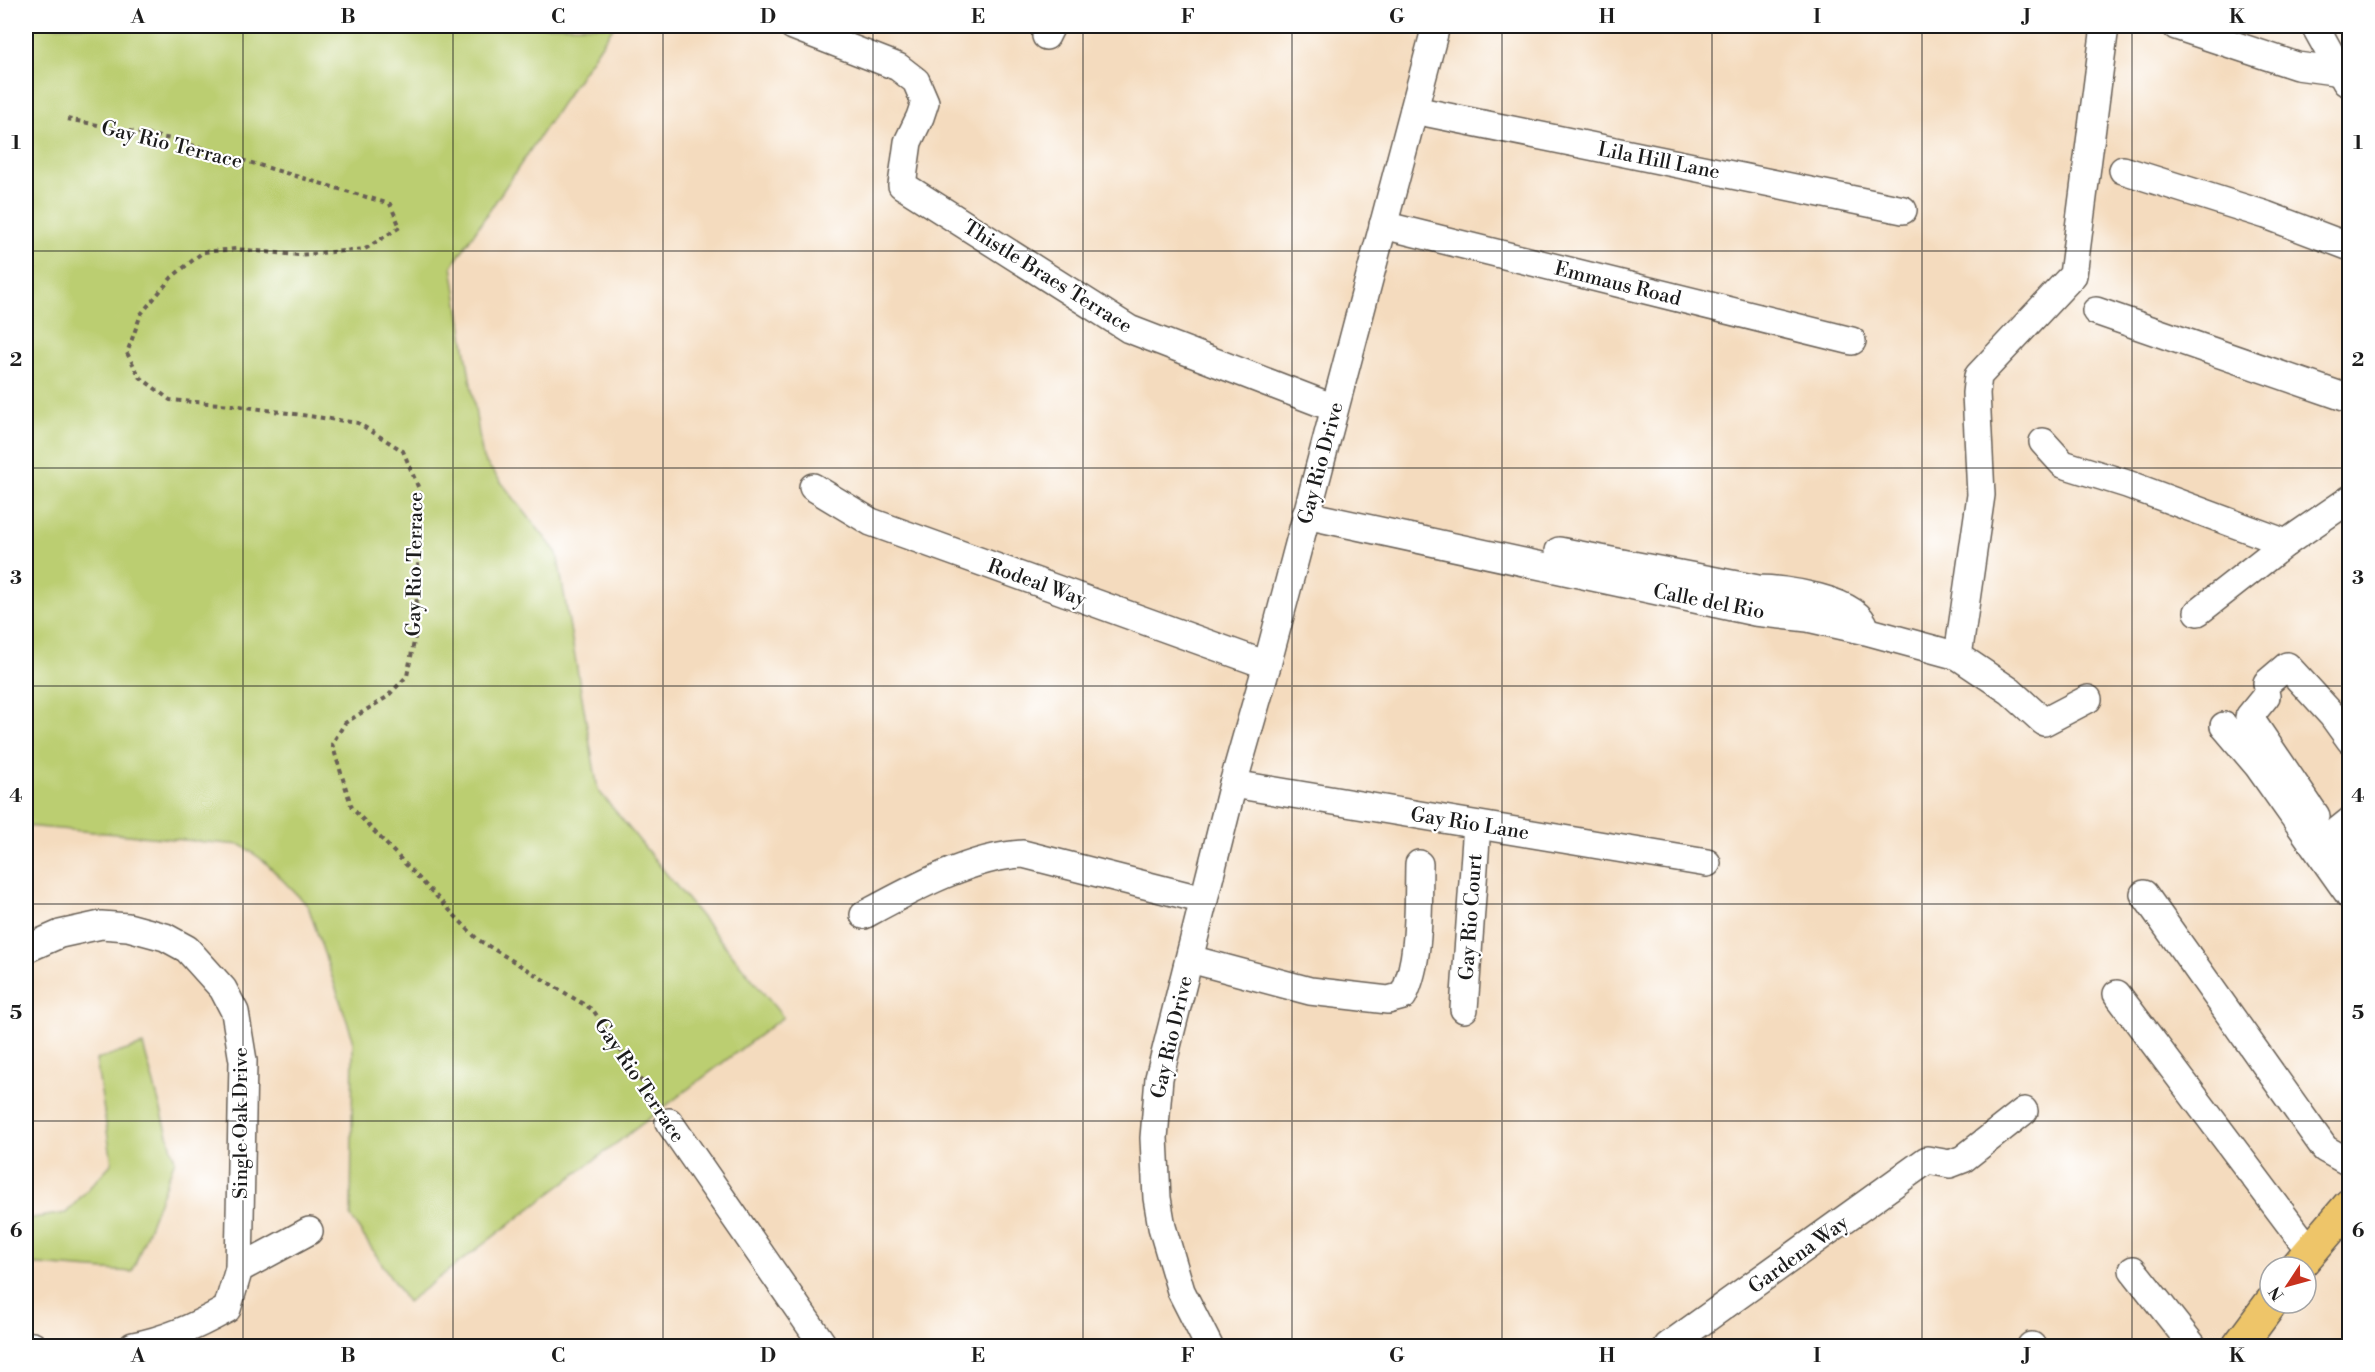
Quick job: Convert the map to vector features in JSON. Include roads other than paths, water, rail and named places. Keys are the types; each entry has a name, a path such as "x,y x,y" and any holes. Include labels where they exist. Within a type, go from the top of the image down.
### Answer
{"main road":[{"path":"2307,1255 2349,1205"},
{"path":"2239,1347 2262,1315"}],"street":[{"name":"Thistle Braes Terrace","path":"793,26 898,67 916,81 925,102 908,142 902,185 1129,328 1334,408"},
{"name":"Gay Rio Drive","path":"1209,1347 1181,1291 1170,1259 1161,1218 1154,1168 1155,1108 1159,1078 1233,784 1267,665 1436,26"},
{"path":"1958,656 1981,495 1976,393 1978,376 2073,275 2105,26"},
{"path":"2176,26 2345,80"},
{"path":"2315,26 2345,80"},
{"name":"Lila Hill Lane","path":"1414,111 1903,210"},
{"path":"2124,170 2266,215 2349,247"},
{"name":"Emmaus Road","path":"1383,225 1852,341"},
{"path":"2096,311 2349,399"},
{"path":"2043,442 2063,464 2127,484 2286,543"},
{"name":"Rodeal Way","path":"813,487 872,522 1267,665"},
{"path":"2198,612 2286,543 2349,499"},
{"name":"Calle del Rio","path":"1308,508 1755,612 1808,618 1866,631 1958,656 2010,691 2044,722 2088,699"},
{"path":"2349,740 2332,715 2287,666 2267,689 2249,717 2340,829 2349,869"},
{"path":"2224,726 2258,766 2349,896"},
{"name":"Gay Rio Lane","path":"1233,784 1707,863"},
{"name":"Gay Rio Court","path":"1464,1009 1477,825"},
{"path":"864,915 925,881 1004,854 1023,854 1204,900"},
{"path":"1190,959 1310,991 1388,1000 1403,996 1408,984 1418,926 1419,864"},
{"path":"2144,894 2325,1149 2349,1163"},
{"name":"Single Oak Drive","path":"26,949 60,934 101,926 128,927 165,937 187,950 223,989 235,1012 243,1061 239,1269 227,1309 187,1331 133,1347"},
{"path":"2117,994 2301,1255"},
{"name":"Gardena Way","path":"1668,1347 1928,1160 1950,1164 1963,1159 2024,1111"},
{"name":"Gay Rio Terrace","path":"669,1122 824,1347"},
{"path":"239,1269 309,1231"},
{"path":"2133,1270 2193,1347"},
{"path":"26,1345 33,1347"}]}
